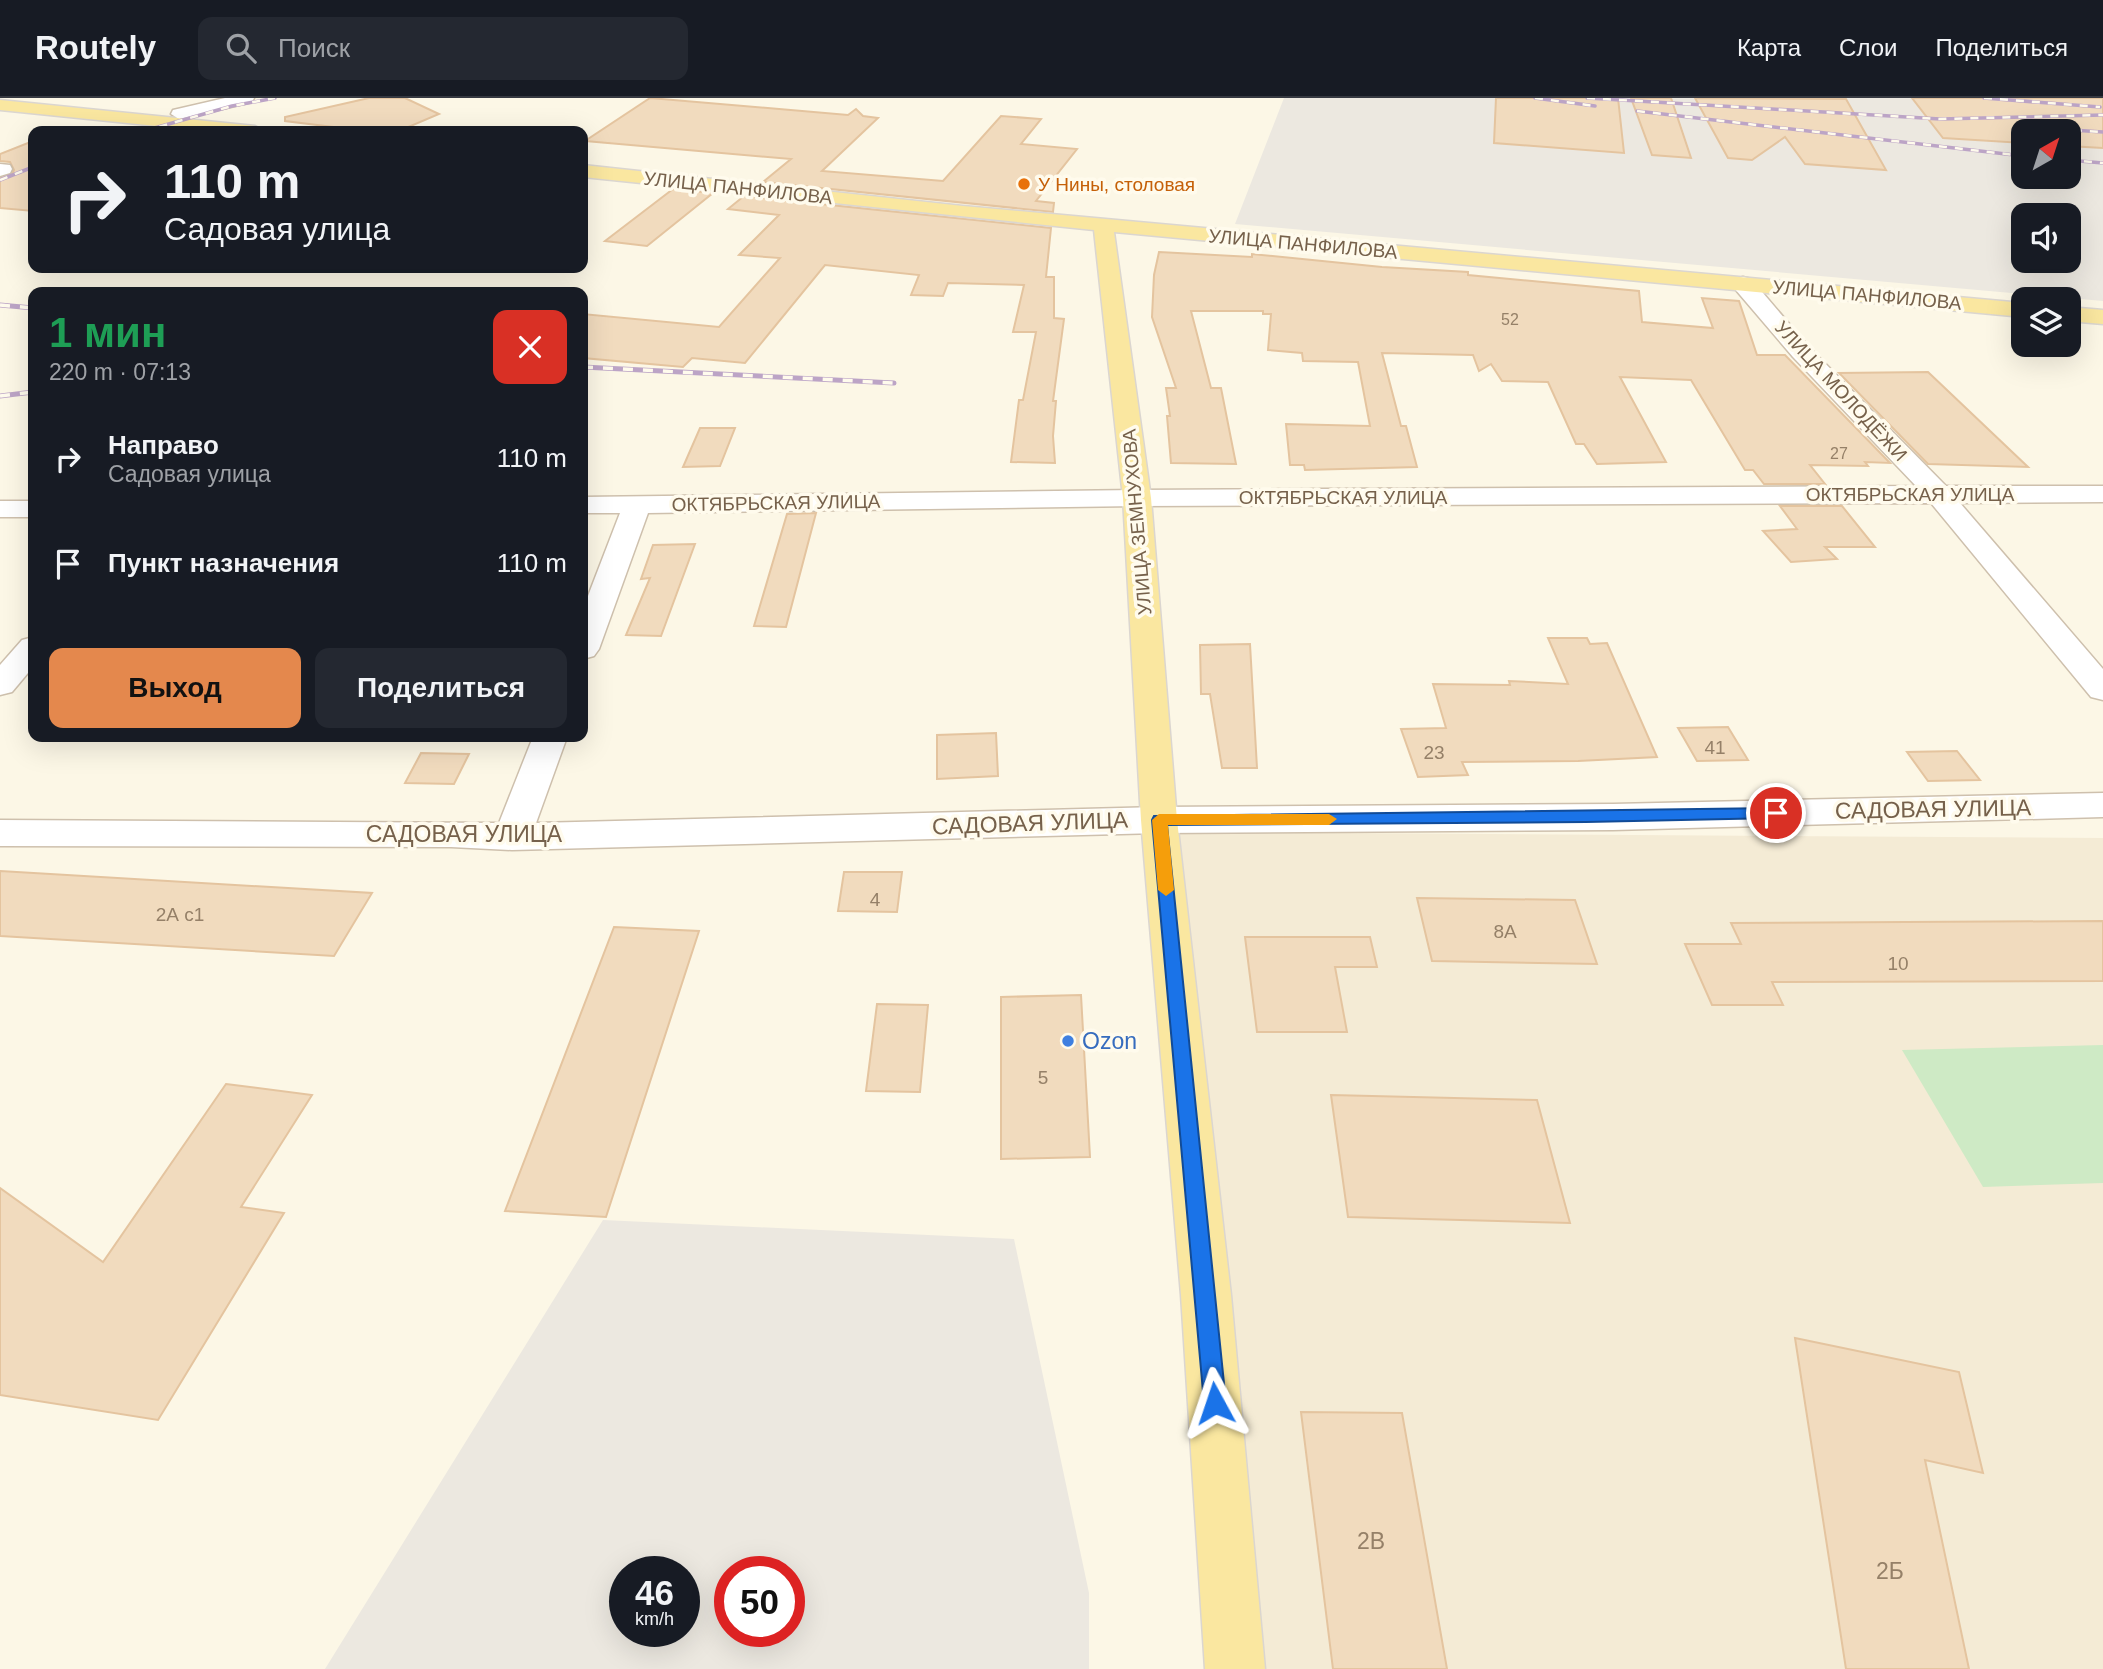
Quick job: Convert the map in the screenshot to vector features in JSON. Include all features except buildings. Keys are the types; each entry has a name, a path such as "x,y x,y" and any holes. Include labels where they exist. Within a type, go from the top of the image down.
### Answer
{"main road":[{"path":"0,105 206,126"},
{"name":"УЛИЦА ПАНФИЛОВА","path":"588,172 1103,225 2011,309"},
{"name":"УЛИЦА ЗЕМНУХОВА","path":"1103,225 1137,498 1159,820 1206,1296 1235,1669"},
{"path":"2081,315 2103,317"}],"street":[{"path":"179,114 246,98"},
{"name":"УЛИЦА МОЛОДЁЖИ","path":"1743,284 1801,352 1938,494 2103,690"},
{"name":"ОКТЯБРЬСКАЯ УЛИЦА","path":"588,505 1137,498 2103,494"},
{"path":"588,636 637,505"},
{"path":"0,509 28,509"},
{"path":"0,685 28,654"},
{"path":"512,837 548,742"},
{"name":"САДОВАЯ УЛИЦА","path":"0,832 451,834 512,837 1159,820 1613,817 2103,805"}],"shaded area":[{"path":"1284,98 2103,98 2103,301 2081,299 2081,287 2011,287 2011,293 1235,224"},
{"path":"1179,832 2103,838 2103,1669 1265,1669 1234,1319"},
{"path":"603,1220 1014,1239 1089,1593 1089,1669 325,1669"}],"green space":[{"path":"2103,1045 2103,1183 1983,1187 1902,1050"}],"railway":[{"path":"162,126 232,106 275,98"},
{"path":"1535,98 1595,106"},
{"path":"1587,98 1940,119 2103,115"},
{"path":"1984,98 2100,107"},
{"path":"1637,111 2011,155"},
{"path":"2081,131 2103,132"},
{"path":"2081,161 2103,163"},
{"path":"0,180 28,169"},
{"path":"0,305 28,308"},
{"path":"588,367 894,383"},
{"path":"0,396 28,393"}],"slow traffic":[{"path":"1166,890 1159,820 1329,819"}],"place":[{"name":"У Нины, столовая","path":"1024,184"},
{"name":"Ozon","path":"1068,1041"}],"route":[{"path":"1215,1403 1159,820 1776,813"}]}
